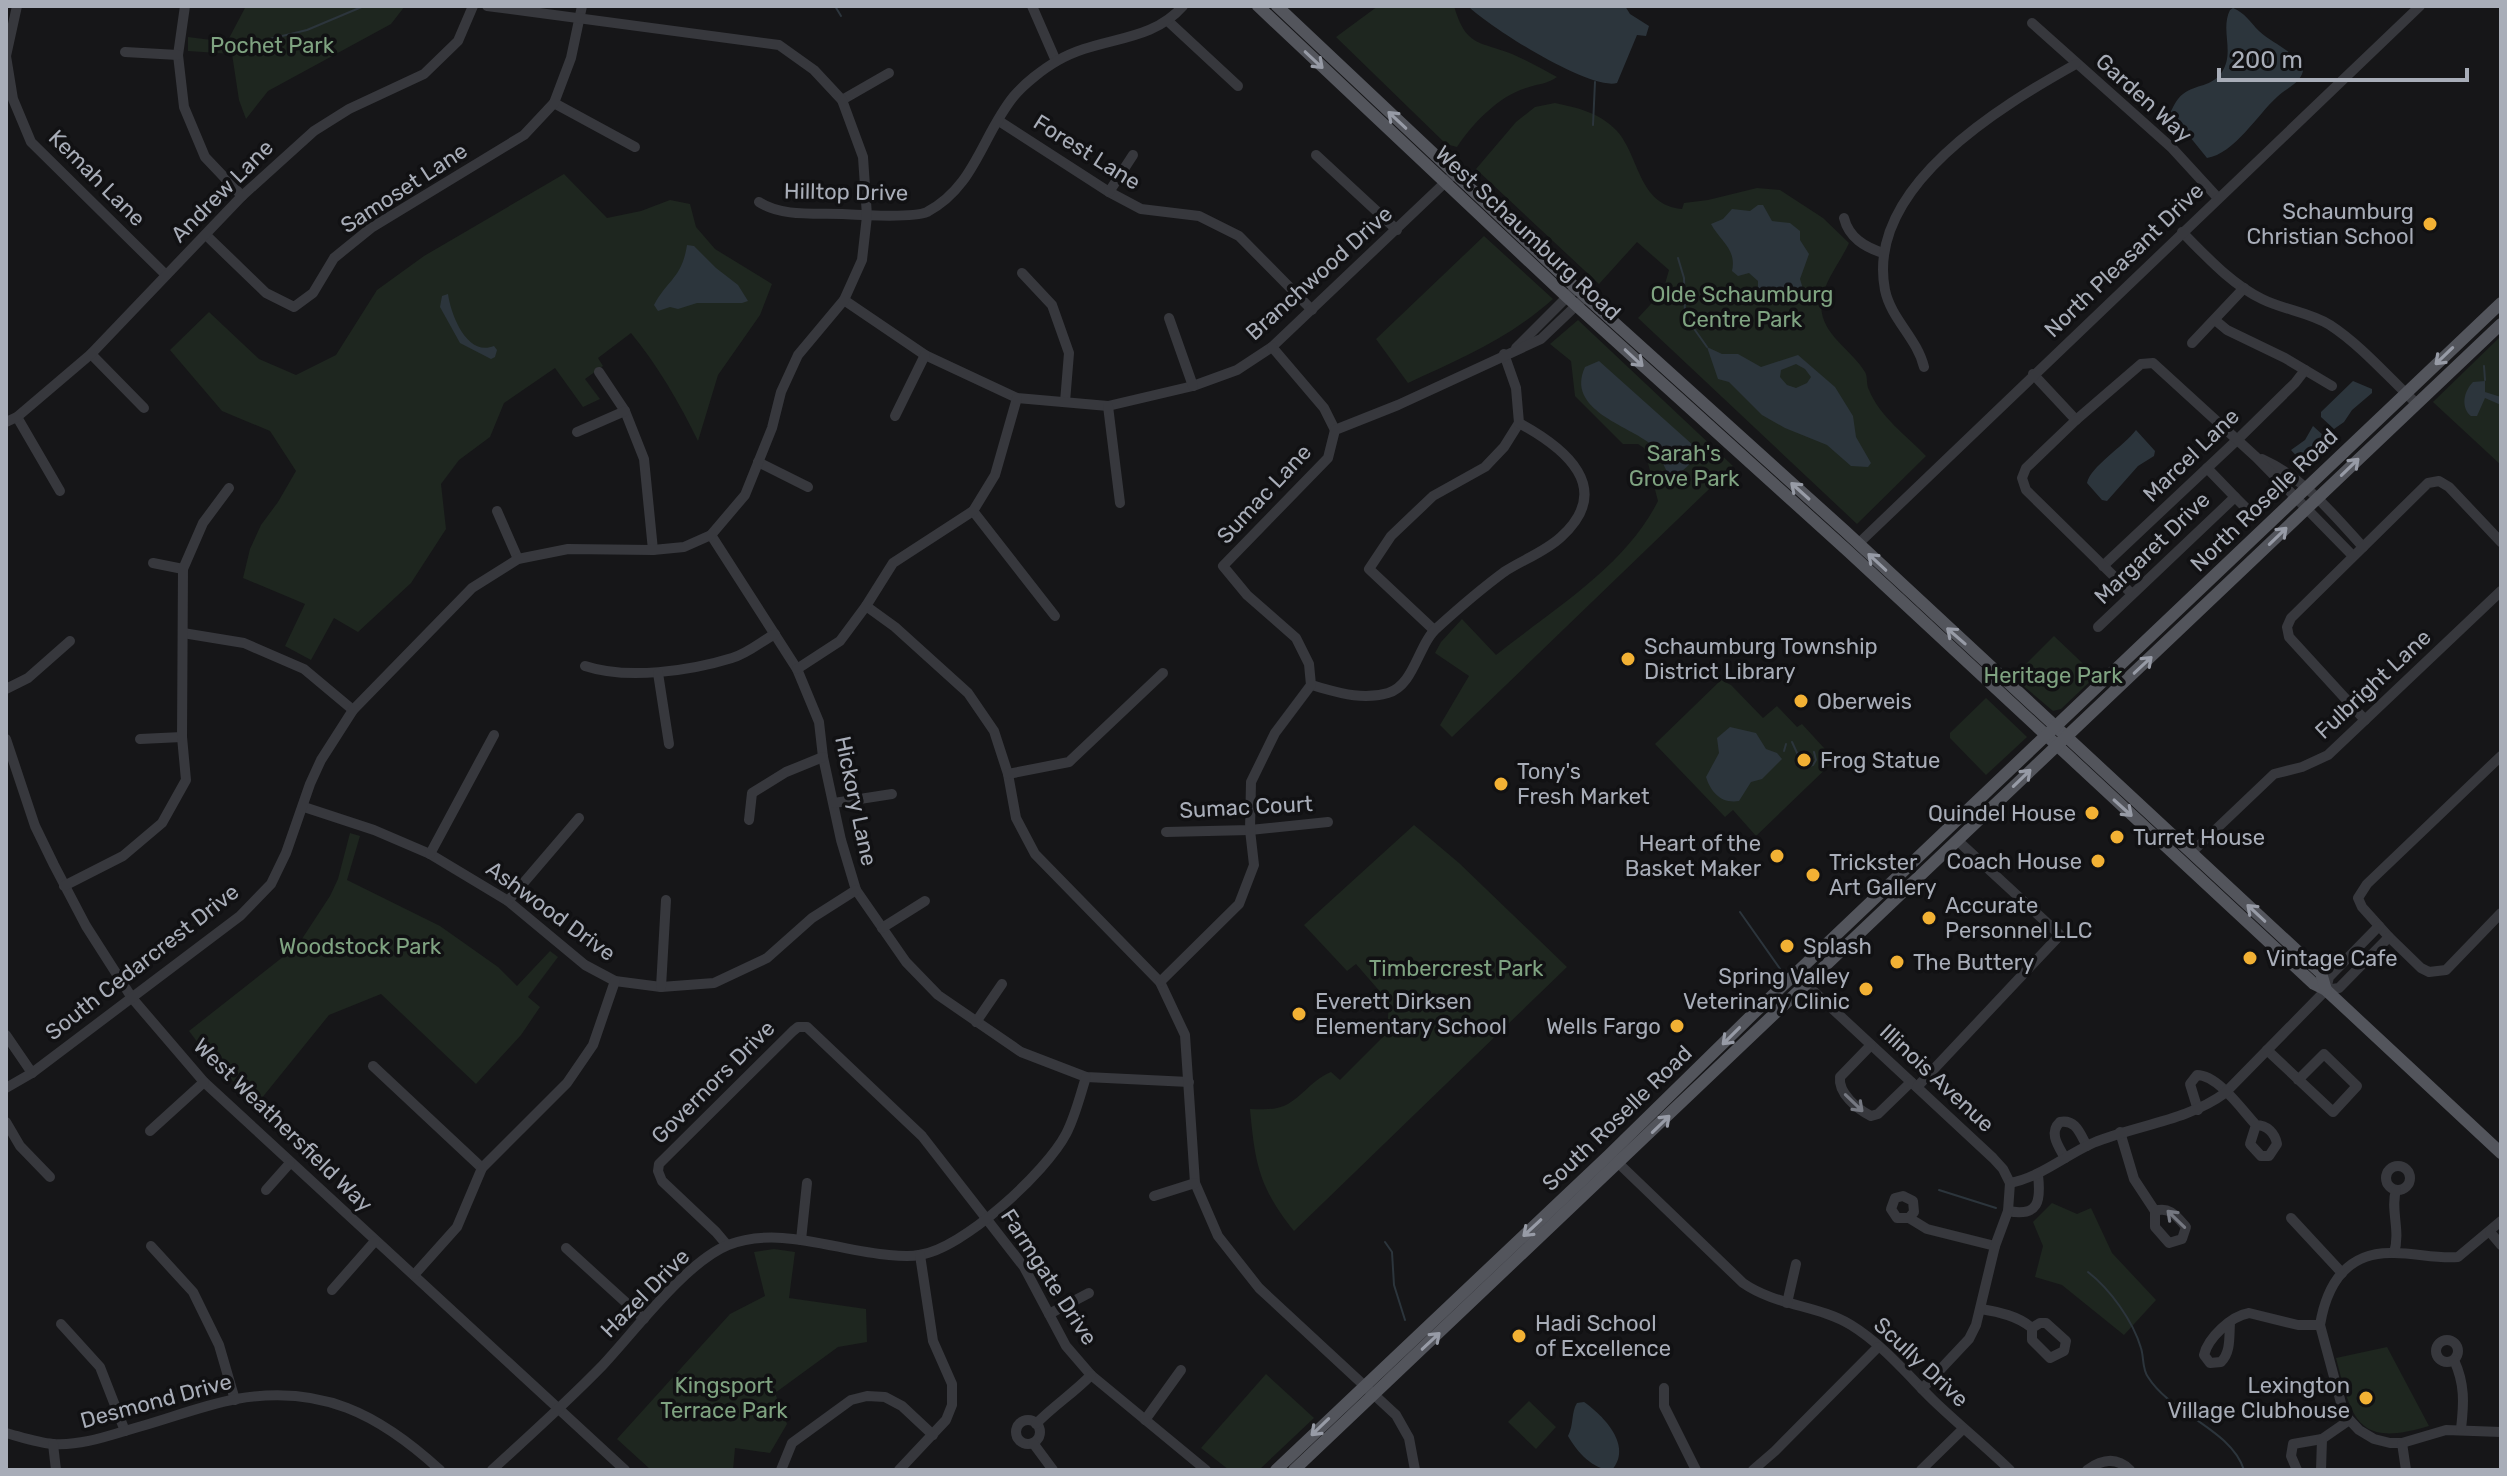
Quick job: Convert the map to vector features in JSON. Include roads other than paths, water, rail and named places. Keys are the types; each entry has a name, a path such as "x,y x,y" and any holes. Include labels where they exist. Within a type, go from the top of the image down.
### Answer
{"main road":[{"name":"West Schaumburg Road","path":"1258,6 1449,178 1856,559 2061,741"},
{"name":"West Schaumburg Road","path":"1277,6 1449,178"},
{"name":"West Schaumburg Road","path":"1576,297 1858,544 2050,731"},
{"name":"North Roselle Road","path":"2050,731 2501,303"},
{"name":"North Roselle Road","path":"2061,741 2501,324"},
{"name":"South Roselle Road","path":"1614,1160 1795,974 2050,731"},
{"name":"South Roselle Road","path":"1276,1470 1369,1389 2061,741"},
{"path":"2061,741 2191,853 2321,973 2326,990"},
{"path":"2061,741 2314,984 2326,990 2501,1153"},
{"name":"South Roselle Road","path":"1294,1470 1369,1389"}],"street":[{"name":"Kemah Lane","path":"17,6 6,56 13,99 31,142 166,275"},
{"path":"185,6 178,55 184,107 205,157 242,196"},
{"name":"Andrew Lane","path":"11,419 91,354 242,196 314,131 349,109 424,74 458,41 473,6"},
{"path":"487,6 582,12 779,45 814,70 842,100 863,157 867,216 862,260 844,300 798,355 781,392 772,428 745,495 711,535"},
{"path":"1032,6 1056,61"},
{"name":"Hilltop Drive","path":"759,202 772,211 867,216 925,213 962,185 1015,96 1056,61 1100,43 1140,35 1169,22 1183,6"},
{"name":"North Pleasant Drive","path":"1858,544 2033,374 2083,330 2217,197 2420,6"},
{"name":"Samoset Lane","path":"207,236 266,293 294,307 313,293 334,258 371,228 524,135 554,103 571,58 582,12"},
{"path":"1169,22 1238,86"},
{"name":"Garden Way","path":"2032,23 2172,148 2217,197"},
{"path":"125,52 178,55"},
{"name":"Garden Way","path":"1924,367 1920,354 1892,310 1886,294 1883,253 1901,209 1945,155 2014,99 2076,64"},
{"path":"842,100 889,73"},
{"path":"554,103 635,147"},
{"name":"Forest Lane","path":"999,121 1109,192 1141,209 1199,216 1239,236 1312,310"},
{"path":"1109,192 1133,155"},
{"path":"1316,155 1397,230"},
{"name":"Branchwood Drive","path":"844,300 925,355 1017,398 1108,406 1193,386 1237,370 1272,347 1449,178"},
{"path":"1844,218 1853,236 1871,249 1883,253"},
{"path":"2182,232 2244,288 2262,299 2308,314 2334,328 2417,404"},
{"path":"1022,273 1052,305 1069,353 1065,402"},
{"path":"2192,343 2244,288"},
{"name":"Sumac Lane","path":"1311,685 1309,664 1296,638 1247,595 1223,566 1328,458 1335,430 1398,405 1510,352 1576,297"},
{"path":"1169,318 1193,386"},
{"path":"2215,320 2227,330 2332,386"},
{"path":"1272,347 1324,408 1335,430"},
{"path":"1434,630 1369,569 1391,536 1433,496 1485,467 1504,447 1519,423 1510,352"},
{"path":"91,354 144,408"},
{"path":"895,416 925,355"},
{"path":"2132,594 2022,483 2023,472 2076,420 2141,364 2153,363 2256,457 2353,556"},
{"name":"Marcel Lane","path":"2103,566 2237,440 2305,370"},
{"path":"599,372 625,411 644,459 653,550"},
{"path":"2033,374 2076,420"},
{"path":"797,669 840,641 893,563 973,511 995,475 1017,398"},
{"path":"1108,406 1120,503"},
{"path":"577,432 625,411"},
{"path":"11,419 60,491"},
{"path":"1160,982 1239,904 1254,865 1250,830 1251,782 1275,733 1311,685 1357,698 1391,693 1408,676 1434,630 1503,573 1560,537 1579,514 1585,491 1582,476 1572,460 1550,440 1519,423"},
{"path":"2256,457 2285,470 2306,487 2363,547"},
{"path":"758,462 808,487"},
{"name":"Margaret Drive","path":"2207,468 2252,514"},
{"path":"2365,720 2289,637 2287,627 2291,618 2428,483 2439,481 2449,487 2501,542"},
{"path":"64,886 123,856 162,823 186,780 182,737 183,569 203,523 229,488"},
{"name":"Margaret Drive","path":"2098,627 2235,497"},
{"path":"497,511 518,559"},
{"path":"973,511 1055,616"},
{"name":"South Cedarcrest Drive","path":"6,1088 32,1073 240,916 271,884 321,760 353,710 472,588 518,559 568,549 653,550 684,547 711,535"},
{"name":"Hickory Lane","path":"711,535 797,669 819,722 823,757 841,840 856,890 906,962 938,995 1021,1052 1086,1077 1189,1082"},
{"path":"153,563 183,569"},
{"name":"Fulbright Lane","path":"2191,853 2274,774 2302,767 2328,755 2501,591"},
{"path":"866,606 895,627 968,693 994,731 1008,774 1016,818 1035,854 1160,982 1185,1035 1195,1183 1218,1236 1259,1288 1396,1415 1409,1438 1415,1470"},
{"path":"183,633 244,643 304,669 353,710"},
{"path":"585,666 608,673 658,673 734,658 775,634"},
{"path":"6,689 28,678 70,641"},
{"path":"658,673 669,744"},
{"path":"1008,774 1069,762 1163,673"},
{"path":"430,854 494,735"},
{"path":"140,739 182,737"},
{"name":"West Weathersfield Way","path":"6,739 35,826 64,886 132,998 204,1082 625,1470"},
{"path":"2501,756 2361,890 2358,898 2362,907 2389,937 2429,972 2446,970 2501,913"},
{"path":"749,820 752,793 786,772 823,757"},
{"path":"834,803 892,794"},
{"name":"Ashwood Drive","path":"304,807 374,830 430,854 508,901 585,965 615,981 661,987 714,983 767,958 812,918 856,890"},
{"path":"508,901 579,818"},
{"name":"Sumac Court","path":"1166,832 1250,830 1328,822"},
{"path":"1871,1045 1840,1077 1839,1084 1863,1112 1871,1116 1878,1114 1914,1085 2060,935 1957,840"},
{"path":"661,987 666,900"},
{"path":"882,928 925,901"},
{"path":"1922,1389 1969,1339 1981,1309 1995,1246 2008,1211 2010,1183 2038,1175 2087,1146 2120,1132 2198,1110 2225,1093 2326,990 2329,977 2379,926"},
{"path":"2326,990 2339,988 2389,937"},
{"name":"Illinois Avenue","path":"1795,974 1993,1158 2010,1183"},
{"path":"414,1275 457,1227 482,1168 567,1083 593,1045 615,981"},
{"path":"976,1022 1002,984"},
{"name":"Governors Drive","path":"727,1245 662,1181 658,1171 661,1161 793,1031 802,1026"},
{"name":"Farmgate Drive","path":"802,1026 811,1030 922,1136 1024,1267 1066,1346 1091,1375 1206,1470"},
{"path":"6,1035 32,1073"},
{"path":"2267,1050 2298,1080 2333,1112 2357,1086 2324,1054 2298,1080"},
{"path":"373,1066 482,1168"},
{"path":"2198,1110 2190,1084 2197,1075 2209,1077 2256,1125"},
{"path":"899,1470 946,1420 952,1405 952,1384 933,1341 920,1255 942,1248 988,1217 1043,1167 1066,1134 1086,1077"},
{"path":"150,1131 204,1082"},
{"path":"6,1122 20,1146 50,1177"},
{"path":"2065,1158 2055,1138 2055,1129 2060,1122 2070,1122 2076,1126 2087,1146"},
{"path":"2120,1132 2134,1179 2155,1211"},
{"name":"Scully Drive","path":"1614,1160 1743,1283 1767,1297 1835,1317 1853,1326 2010,1470"},
{"path":"266,1190 290,1163"},
{"path":"2008,1211 2026,1213 2034,1209 2040,1199 2038,1175"},
{"path":"801,1240 807,1183"},
{"path":"1154,1196 1195,1183"},
{"path":"2394,1253 2398,1238 2393,1199 2396,1190"},
{"path":"1909,1218 1927,1229 1995,1246"},
{"path":"2291,1218 2342,1273"},
{"path":"2501,1221 2458,1257 2394,1253 2374,1253 2362,1257 2342,1273 2328,1296 2320,1325 2348,1421 2374,1439 2402,1443 2446,1430 2501,1432"},
{"path":"2490,1232 2501,1245"},
{"name":"Hazel Drive","path":"492,1470 602,1366 690,1270 727,1245 768,1238 801,1240 888,1255 920,1255"},
{"path":"332,1290 375,1241"},
{"path":"151,1246 193,1292 219,1345 235,1400"},
{"path":"566,1248 644,1319"},
{"path":"1787,1303 1796,1264"},
{"path":"1049,1314 1089,1293"},
{"path":"1981,1309 2000,1312 2032,1328"},
{"path":"2230,1323 2241,1314 2249,1313 2298,1325 2320,1325"},
{"path":"61,1324 100,1367 125,1431"},
{"path":"1753,1470 1878,1347"},
{"path":"2454,1360 2464,1393 2461,1429"},
{"path":"1145,1420 1181,1370"},
{"path":"1036,1424 1091,1375"},
{"path":"1664,1388 1664,1406 1696,1470"},
{"name":"Desmond Drive","path":"6,1433 53,1444 87,1442 235,1400 274,1395 315,1397 352,1409 387,1427 440,1470"},
{"path":"781,1470 792,1443 851,1400 867,1396 885,1397 902,1406 933,1435"},
{"path":"1033,1443 1019,1439 1017,1428 1025,1421 1036,1424"},
{"path":"2297,1470 2291,1456 2293,1444 2322,1439 2348,1421"},
{"path":"1033,1443 1039,1434 1036,1424"},
{"path":"1921,1470 1963,1429"},
{"path":"2321,1470 2322,1439"},
{"path":"1033,1443 1053,1470"},
{"path":"2402,1443 2406,1470"},
{"path":"53,1444 56,1470"},
{"path":"2087,1470 2096,1464 2118,1461 2130,1470"}],"waterway":[{"path":"245,45 307,30 364,6"},
{"path":"835,6 841,16"},
{"path":"1593,125 1595,82"},
{"path":"1678,258 1684,278 1685,316 1707,347"},
{"path":"2484,366 2485,380"},
{"path":"1792,742 1798,755"},
{"path":"1784,751 1786,744"},
{"path":"1805,755 1809,766 1813,765 1816,760 1814,752"},
{"path":"1740,912 1783,973"},
{"path":"1939,1190 1996,1208"},
{"path":"1385,1242 1392,1252 1394,1285 1405,1320"},
{"path":"2088,1272 2127,1317 2141,1348 2145,1370 2158,1390 2227,1443 2244,1470"}],"place":[{"name":"Schaumburg Christian School","path":"2430,224"},
{"name":"Schaumburg Township District Library","path":"1628,659"},
{"name":"Oberweis","path":"1801,701"},
{"name":"Frog Statue","path":"1804,760"},
{"name":"Tony's Fresh Market","path":"1501,784"},
{"name":"Quindel House","path":"2092,813"},
{"name":"Turret House","path":"2117,837"},
{"name":"Heart of the Basket Maker","path":"1777,856"},
{"name":"Coach House","path":"2098,861"},
{"name":"Trickster Art Gallery","path":"1813,875"},
{"name":"Accurate Personnel LLC","path":"1929,918"},
{"name":"Splash","path":"1787,946"},
{"name":"Vintage Cafe","path":"2250,958"},
{"name":"The Buttery","path":"1897,962"},
{"name":"Spring Valley Veterinary Clinic","path":"1866,989"},
{"name":"Everett Dirksen Elementary School","path":"1299,1014"},
{"name":"Wells Fargo","path":"1677,1026"},
{"name":"Hadi School of Excellence","path":"1519,1336"},
{"name":"Lexington Village Clubhouse","path":"2366,1398"}],"park label":[{"name":"Pochet Park","path":"272,45"},
{"name":"Olde Schaumburg Centre Park","path":"1742,306"},
{"name":"Sarah's Grove Park","path":"1684,466"},
{"name":"Heritage Park","path":"2053,675"},
{"name":"Woodstock Park","path":"360,946"},
{"name":"Timbercrest Park","path":"1456,968"},
{"name":"Kingsport Terrace Park","path":"724,1398"}]}
